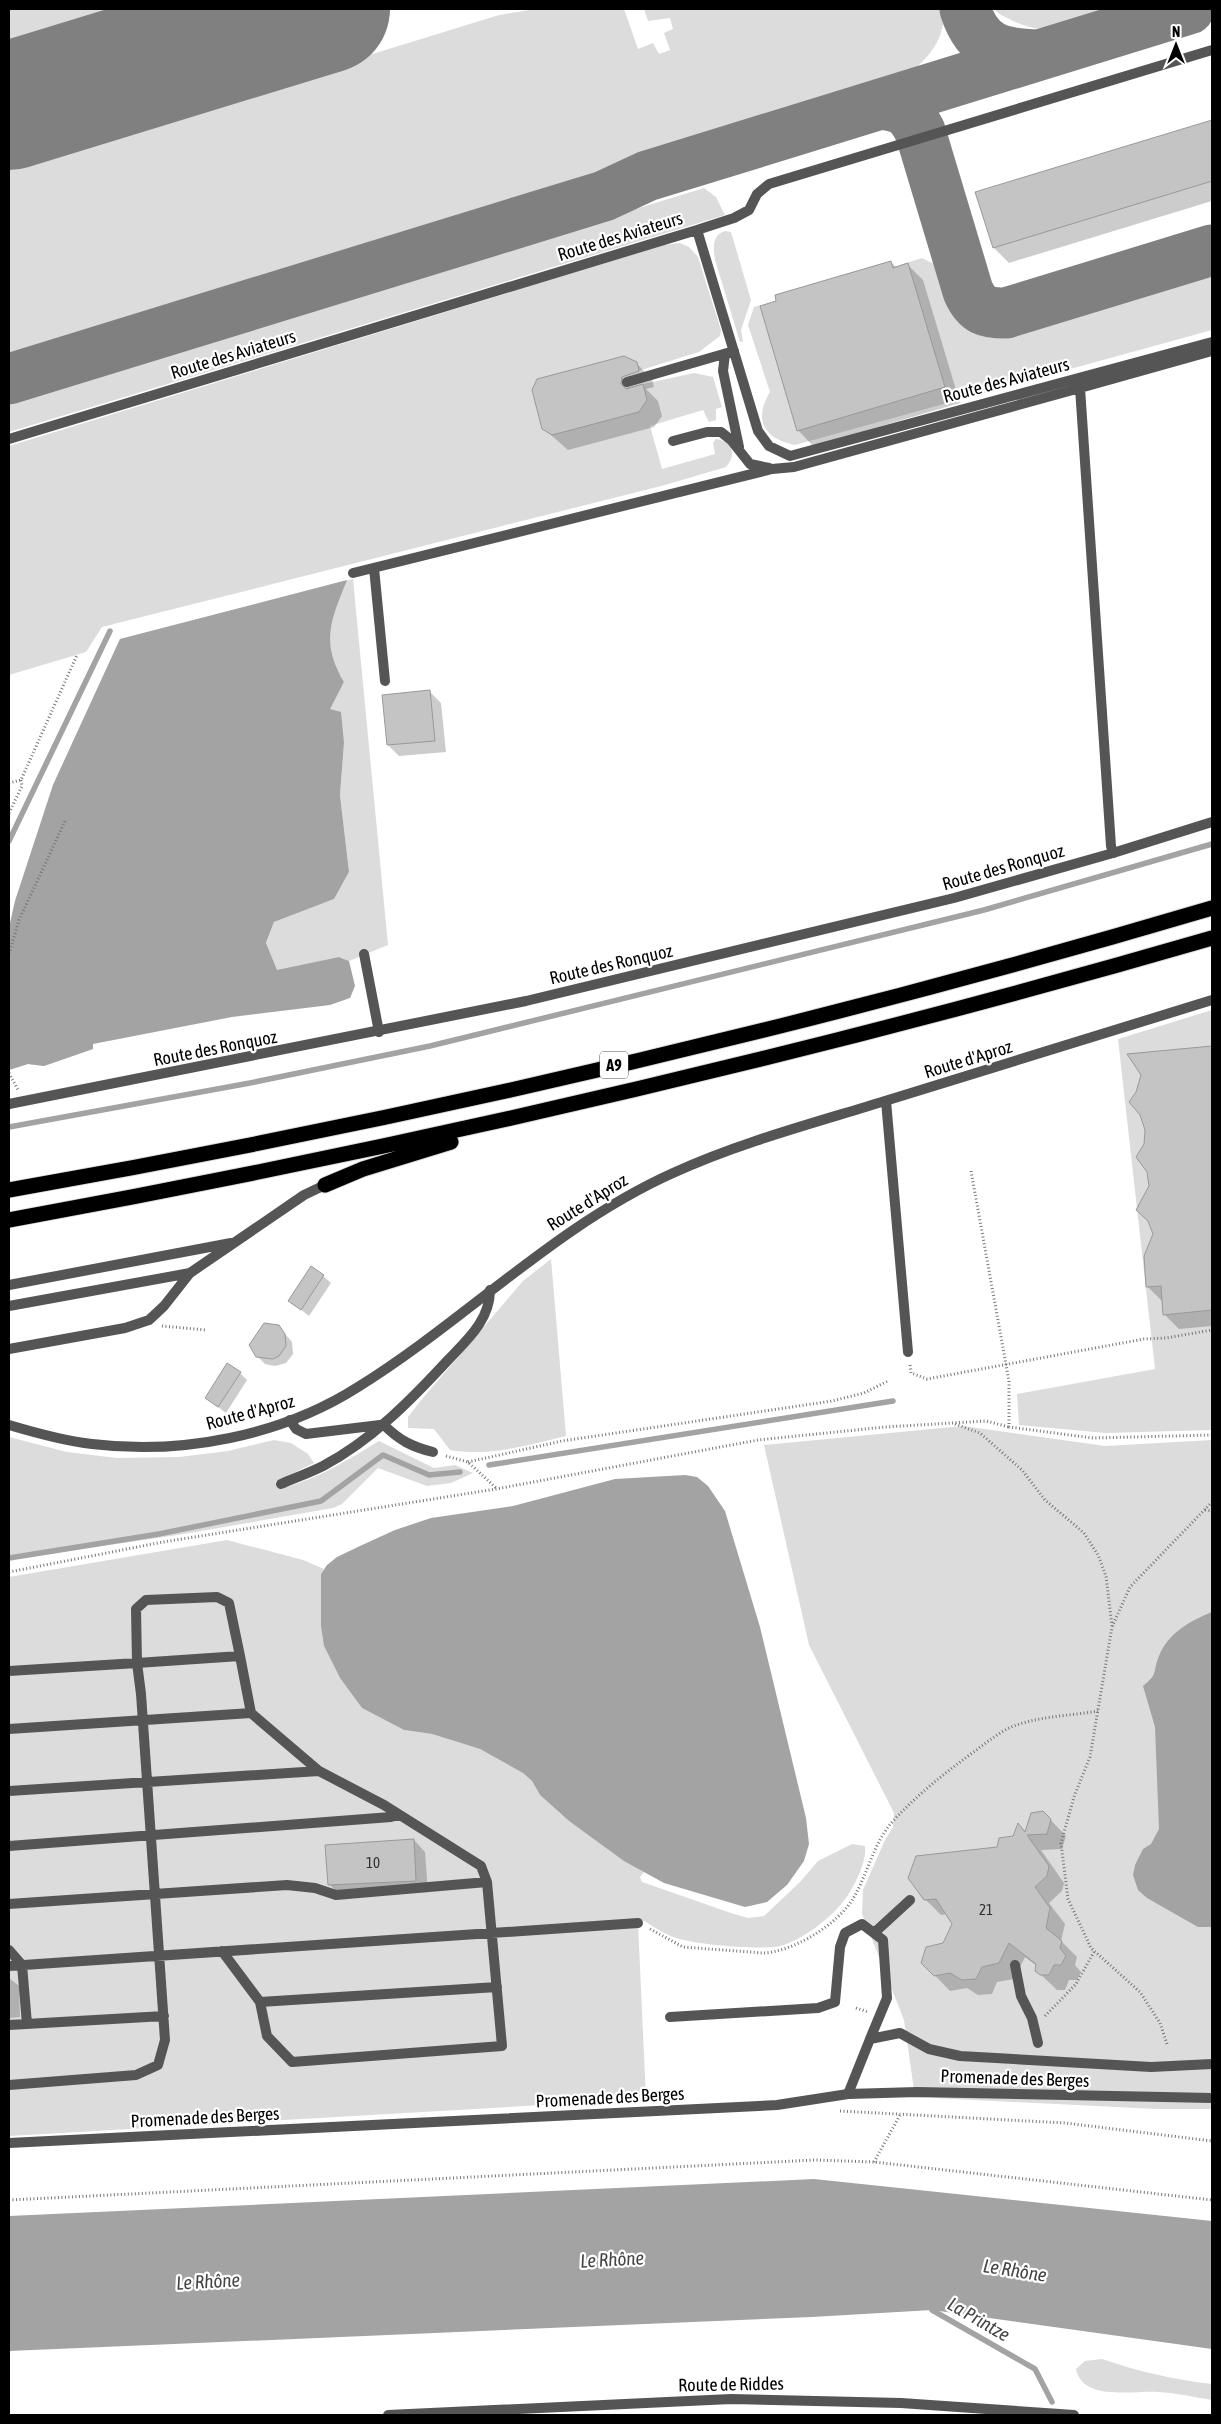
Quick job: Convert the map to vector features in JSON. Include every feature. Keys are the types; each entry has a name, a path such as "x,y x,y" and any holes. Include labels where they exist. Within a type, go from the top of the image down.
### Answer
{"highway":[{"name":"A9","path":"9,1190 294,1136 590,1071 967,977 1212,908"},
{"name":"A9","path":"9,1220 312,1162 557,1109 874,1032 1212,938"},
{"path":"324,1185 363,1169 557,1109"}],"street":[{"path":"696,230 734,218 749,210 757,194 769,184 1212,50"},
{"name":"Route des Aviateurs","path":"9,439 696,230 730,352 758,431 769,446 790,456 1212,342"},
{"name":"Route des Aviateurs","path":"353,574 772,469 808,463 1212,351"},
{"path":"627,382 730,352"},
{"path":"730,352 723,370 740,452"},
{"name":"Route des Aviateurs","path":"1080,388 1113,853"},
{"path":"673,441 707,432 721,432 731,440 750,464 772,469"},
{"path":"374,568 385,681"},
{"name":"Route des Ronquoz","path":"9,1104 380,1032 526,1001 954,898 1113,853 1212,822"},
{"path":"364,954 380,1032"},
{"name":"Route d'Aproz","path":"9,1425 91,1444 140,1446 191,1444 234,1437 290,1420 318,1409 356,1389 403,1357 574,1228 609,1206 672,1173 775,1135 1212,1000"},
{"path":"886,1101 908,1352"},
{"path":"9,1349 125,1328 142,1323 154,1316 164,1306 190,1273 304,1195 324,1185"},
{"path":"9,1285 236,1242"},
{"path":"9,1306 190,1273"},
{"path":"281,1484 324,1465 384,1425 410,1401 473,1334 486,1314 490,1303 490,1290"},
{"path":"290,1420 296,1429 306,1434 384,1425"},
{"path":"384,1425 397,1439 416,1448 433,1452"},
{"path":"9,2084 136,2075 158,2065 165,2040 164,2016 143,1720 136,1662 136,1609 146,1600 217,1597 229,1603 251,1713 319,1771 398,1815 481,1866 487,1882 502,2046 292,2062 267,2036 260,2002 222,1951"},
{"path":"9,1672 240,1656"},
{"path":"9,1729 251,1713"},
{"path":"9,1791 319,1771"},
{"path":"9,1846 392,1817 398,1815"},
{"path":"9,1904 287,1885 315,1888 336,1895 487,1882"},
{"path":"874,1933 910,1900"},
{"path":"9,1966 638,1923"},
{"path":"670,2018 818,2008 835,2002 840,1948 845,1933 862,1924 883,1940 887,1998 848,2094"},
{"path":"9,1950 22,1965 27,2024"},
{"path":"1015,1965 1021,1996 1034,2024 1038,2043"},
{"path":"260,2002 497,1987"},
{"path":"9,2025 164,2016"},
{"path":"870,2039 900,2033 929,2049 960,2056 1151,2068 1212,2064"},
{"name":"Promenade des Berges","path":"9,2143 777,2106 848,2094 917,2092 1212,2098"},
{"name":"Route de Riddes","path":"388,2415 741,2400 928,2404 1074,2415"}],"path":[{"path":"9,813 22,786 21,780 77,656"},
{"path":"9,783 21,780"},
{"path":"9,954 19,920 66,819"},
{"path":"971,1171 1005,1363 1010,1404 1009,1427"},
{"path":"142,1323 206,1330"},
{"path":"908,1352 911,1373 927,1379 1005,1363 1144,1339 1166,1338 1212,1330"},
{"path":"468,1462 562,1441 832,1401 864,1393 888,1381"},
{"path":"9,1572 163,1542 496,1489 758,1440 885,1427 986,1421 1009,1427 1093,1438 1212,1435"},
{"path":"950,1423 980,1433 1022,1470 1045,1500 1084,1533 1098,1555 1106,1576 1112,1627"},
{"path":"433,1452 468,1462 496,1489"},
{"path":"1167,2044 1160,2024 1140,1992 1091,1948 1068,1899 1061,1843 1074,1797 1090,1757 1112,1627 1130,1588 1212,1502"},
{"path":"1204,1510 1212,1511"},
{"path":"638,1923 683,1947 776,1952 808,1939 837,1915 853,1898 870,1860 892,1822 941,1776 1008,1728 1030,1722 1098,1711"},
{"path":"1034,2024 1068,1994 1087,1967 1094,1952"},
{"path":"834,2110 1065,2123 1212,2141"},
{"path":"874,2162 900,2115"},
{"path":"9,2200 815,2160 874,2162 1212,2200"}],"shaded area":[{"path":"9,9 132,9 9,47"},
{"path":"536,9 624,9 638,49 653,43 659,54 670,50 664,33 673,29 670,18 648,21 644,9 944,9 941,32 932,51 900,82 9,357 9,166 499,15"},
{"path":"994,9 1141,9 1093,24 1061,29 1045,29 1029,27 1013,21"},
{"path":"704,188 716,197 725,215 9,432 9,402"},
{"path":"725,231 731,232 751,300 741,330 743,341 740,342 714,255 714,242"},
{"path":"680,243 689,247 698,257 721,330 720,336 699,352 622,376 625,388 694,373 713,377 722,407 716,409 716,420 709,422 703,410 650,426 662,469 715,454 713,443 716,439 722,440 732,449 731,458 726,467 665,485 102,627 86,652 9,675 9,446 664,245"},
{"path":"922,258 934,264 953,313 960,320 982,332 999,336 1212,271 1212,330 795,445 784,442 769,433 764,427 762,411 770,392 748,325 754,307 776,301 775,295 891,261 893,267"},
{"path":"353,579 388,945 349,961 339,957 277,971 266,944 274,922 334,899 349,872 340,795 344,743 329,709 344,682 334,665 91,1034 93,1049 44,1066 28,1064 9,1070 9,928 15,901 53,785 120,639"},
{"path":"1212,1010 1212,1430 1105,1433 1019,1425 1017,1394 1155,1369 1118,1039"},
{"path":"551,1259 566,1436 508,1449 464,1452 450,1450 434,1429 408,1428 408,1417 422,1399 523,1281"},
{"path":"963,1426 1105,1446 1212,1440 1212,2109 1156,2109 915,2097 904,2020 862,1914 863,1890 885,1840 893,1827 894,1813 809,1645 764,1445"},
{"path":"9,1437 67,1452 117,1458 179,1457 228,1451 274,1440 291,1443 308,1454 314,1463 275,1482 282,1488 308,1480 344,1462 379,1441 434,1468 455,1465 473,1473 451,1483 427,1486 378,1468 342,1504 333,1508 184,1534 9,1560"},
{"path":"227,1540 303,1560 324,1569 321,1574 324,1646 340,1678 362,1708 404,1730 432,1734 480,1749 523,1773 532,1781 540,1795 569,1821 644,1872 640,1877 642,1882 748,1918 764,1916 800,1882 818,1861 852,1844 865,1846 861,1870 853,1887 844,1901 817,1927 795,1940 774,1947 738,1947 698,1943 676,1938 642,1920 638,1923 646,2099 9,2136 9,1577"},
{"path":"1102,2359 1156,2374 1212,2384 1212,2400 1179,2394 1111,2392 1088,2386 1080,2379 1076,2369 1085,2361"}],"water":[{"path":"347,580 336,607 330,631 332,655 344,682 330,709 341,712 344,743 340,795 349,872 334,899 274,922 266,943 277,970 339,957 349,961 355,986 350,998 330,1005 232,1017 93,1044 93,1049 44,1066 28,1064 9,1070 9,928 15,901 53,785 120,639"},
{"path":"685,1475 697,1477 708,1486 725,1511 760,1627 806,1818 809,1844 804,1861 787,1885 767,1902 745,1907 664,1883 624,1861 569,1821 540,1795 532,1781 523,1773 480,1749 432,1734 404,1730 362,1708 340,1678 324,1646 321,1626 321,1574 327,1565 337,1557 395,1530 431,1518 513,1506 615,1479"},
{"path":"1212,1612 1212,1927 1198,1927 1147,1898 1138,1890 1133,1875 1135,1865 1143,1849 1151,1844 1159,1829 1155,1727 1143,1686 1153,1675 1163,1648 1174,1634 1196,1619"},
{"name":"Le Rhône","path":"814,2179 1212,2221 1212,2349 932,2310 812,2317 9,2351 9,2216"}],"building":[{"path":"1212,120 1212,181 993,248 975,192"},
{"path":"891,261 893,268 908,263 945,387 797,431 760,306 776,301 775,295"},
{"path":"624,356 637,362 639,371 622,377 621,384 626,389 643,384 647,400 639,412 552,435 542,429 532,390 537,379"},
{"path":"430,690 435,741 387,745 382,695"},
{"path":"1212,1046 1212,1310 1163,1315 1161,1286 1146,1287 1144,1256 1153,1234 1148,1221 1136,1210 1149,1186 1147,1172 1136,1157 1144,1144 1145,1130 1140,1115 1129,1102 1136,1092 1141,1075 1127,1054"},
{"path":"311,1266 324,1275 301,1310 288,1301"},
{"path":"264,1323 279,1325 285,1334 286,1346 279,1356 273,1359 256,1357 249,1345"},
{"path":"227,1363 241,1372 218,1407 205,1398"},
{"path":"1043,1811 1051,1819 1047,1834 1027,1835 1049,1866 1047,1876 1035,1887 1050,1908 1046,1928 1062,1941 1060,1948 1066,1956 1061,1965 1054,1965 1049,1975 1040,1975 1035,1971 1036,1964 1009,1943 999,1963 982,1967 976,1979 962,1980 950,1973 934,1976 921,1963 926,1947 943,1943 952,1924 936,1899 924,1900 908,1878 916,1856 997,1847 999,1838 1013,1836 1018,1823 1025,1832 1031,1813"},
{"path":"414,1839 416,1881 328,1885 325,1845"}],"waterway":[{"path":"9,841 110,631"},
{"path":"9,1127 250,1083 430,1046 984,910 1212,844"},
{"path":"489,1465 893,1401"},
{"path":"9,1558 159,1534 321,1501 383,1455 429,1475 460,1472"},
{"name":"La Printze","path":"929,2303 932,2310 1035,2369 1052,2402"}],"taxiway":[{"path":"965,9 977,33 992,47 1013,53 1039,55"},
{"path":"9,379 604,196 647,176 1189,9"},
{"path":"880,104 900,108 909,114 920,131 968,291 971,298 983,310 1006,313 1212,250"}],"runway":[{"path":"9,106 326,9"}]}
